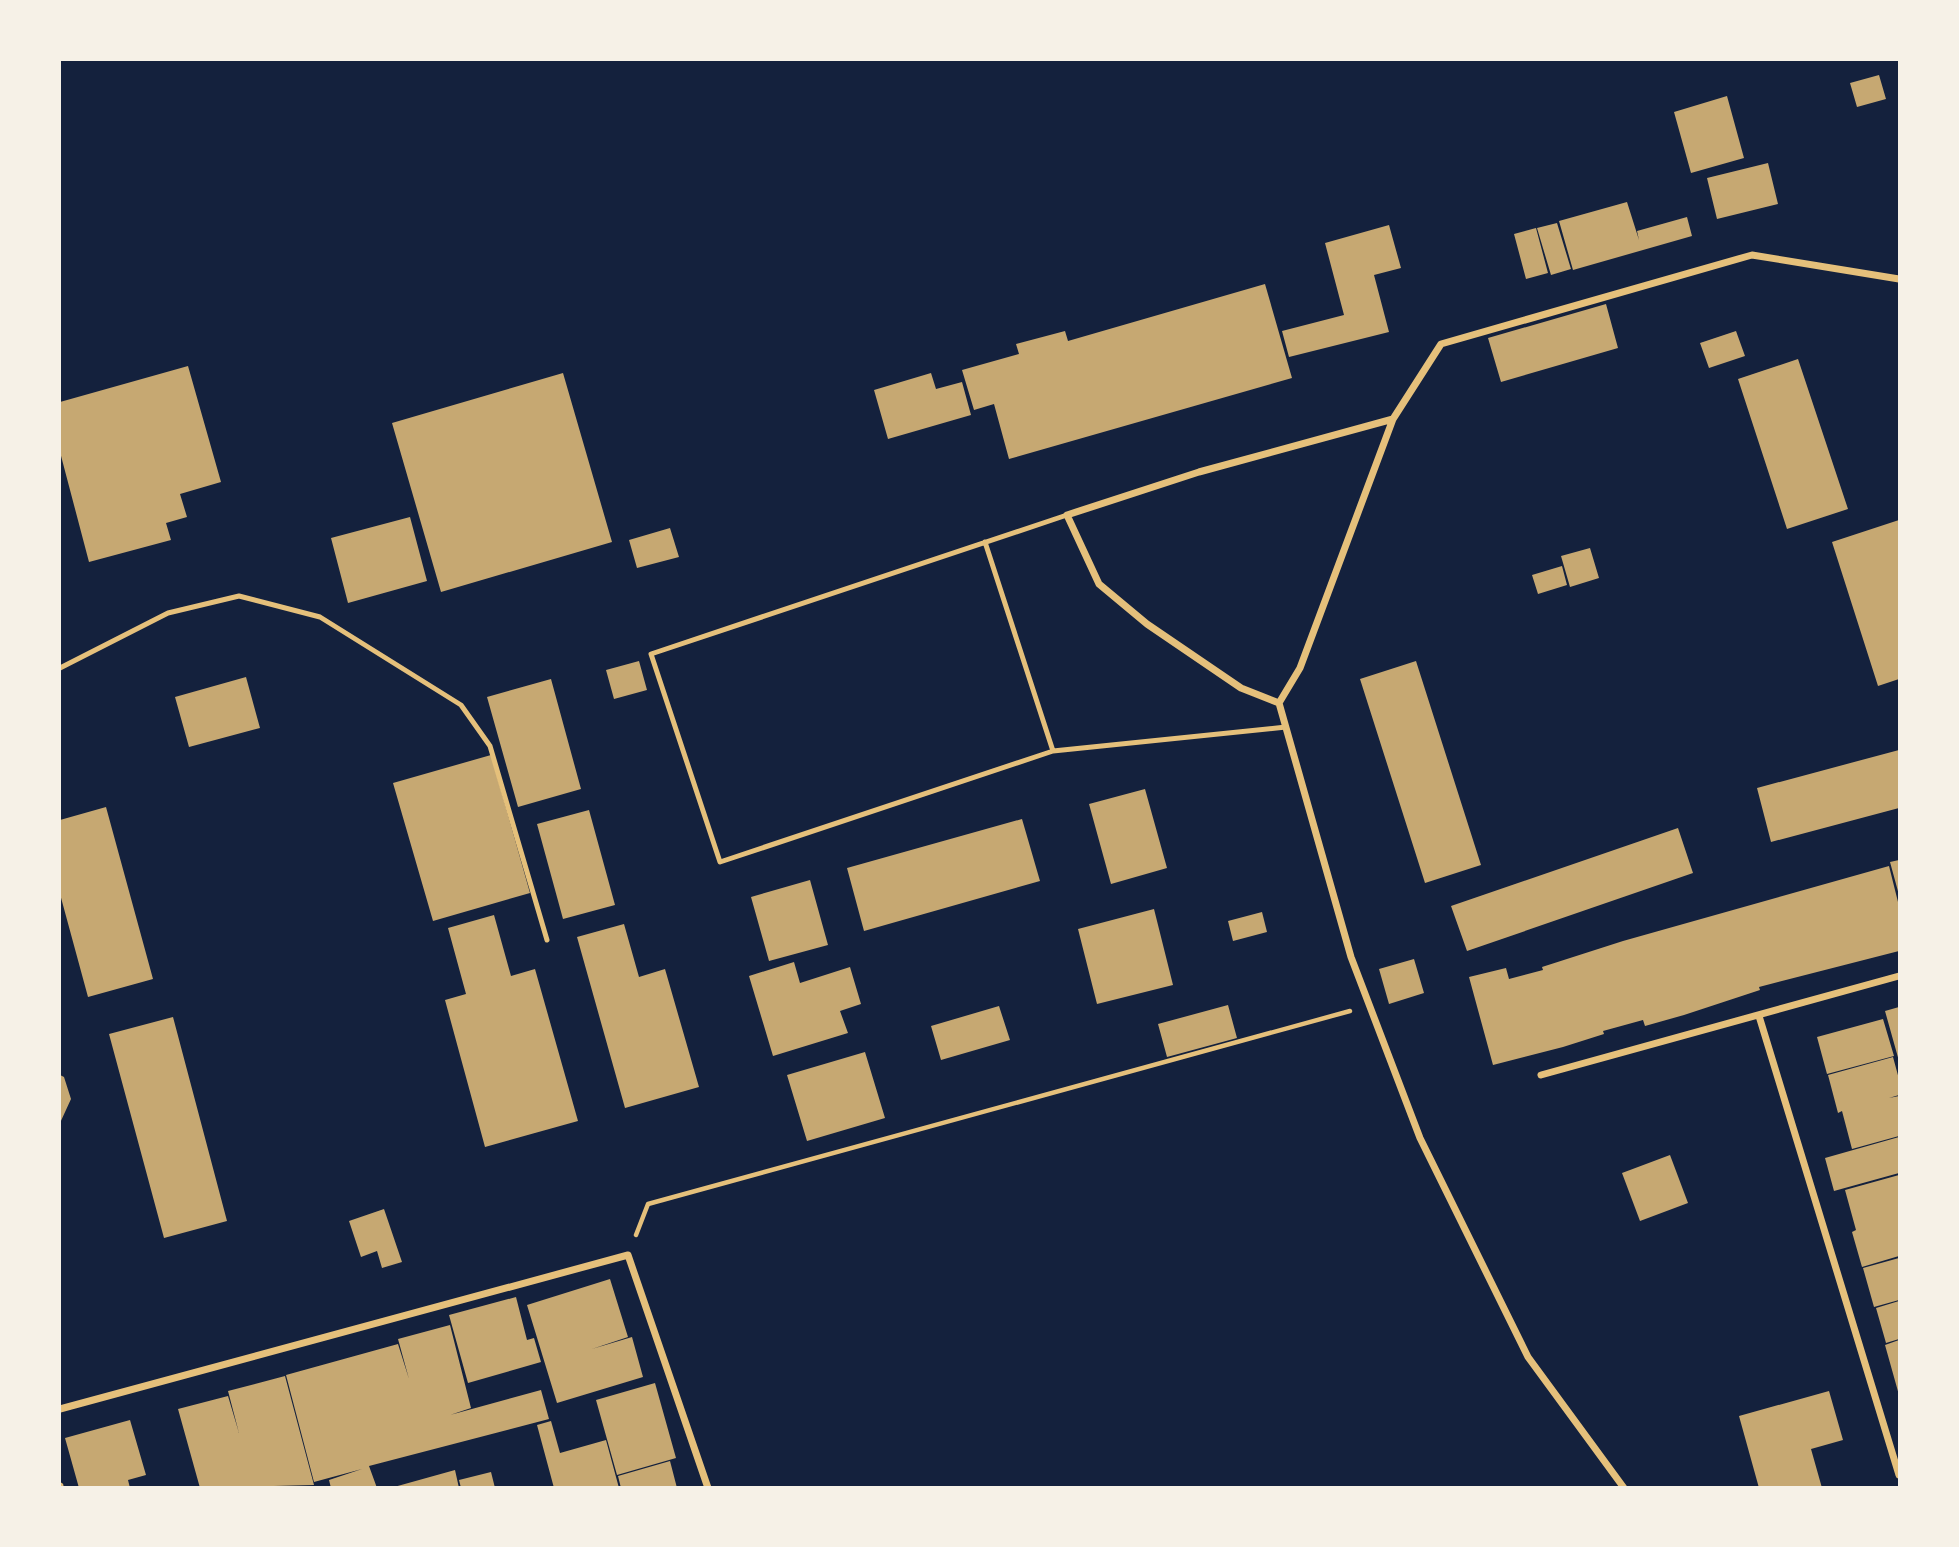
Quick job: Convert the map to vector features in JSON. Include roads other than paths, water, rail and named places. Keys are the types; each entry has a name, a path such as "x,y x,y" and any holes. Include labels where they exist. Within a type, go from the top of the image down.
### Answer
{"street":[{"path":"1625,1488 1528,1357 1420,1138 1351,957 1279,704 1300,668 1393,419 1441,344 1752,255 1899,279"},
{"path":"1279,704 1241,688 1147,624 1099,584 1067,515 1225,464 1393,419"},
{"path":"1541,1075 1899,976"},
{"path":"1759,1016 1899,1475"},
{"path":"60,1409 628,1255 708,1488"}],"lane":[{"path":"1067,515 651,654 720,862 1053,751 1286,727"},
{"path":"985,542 1053,751"},
{"path":"60,668 169,612 239,596 320,617 461,705 490,746 547,940"}]}
